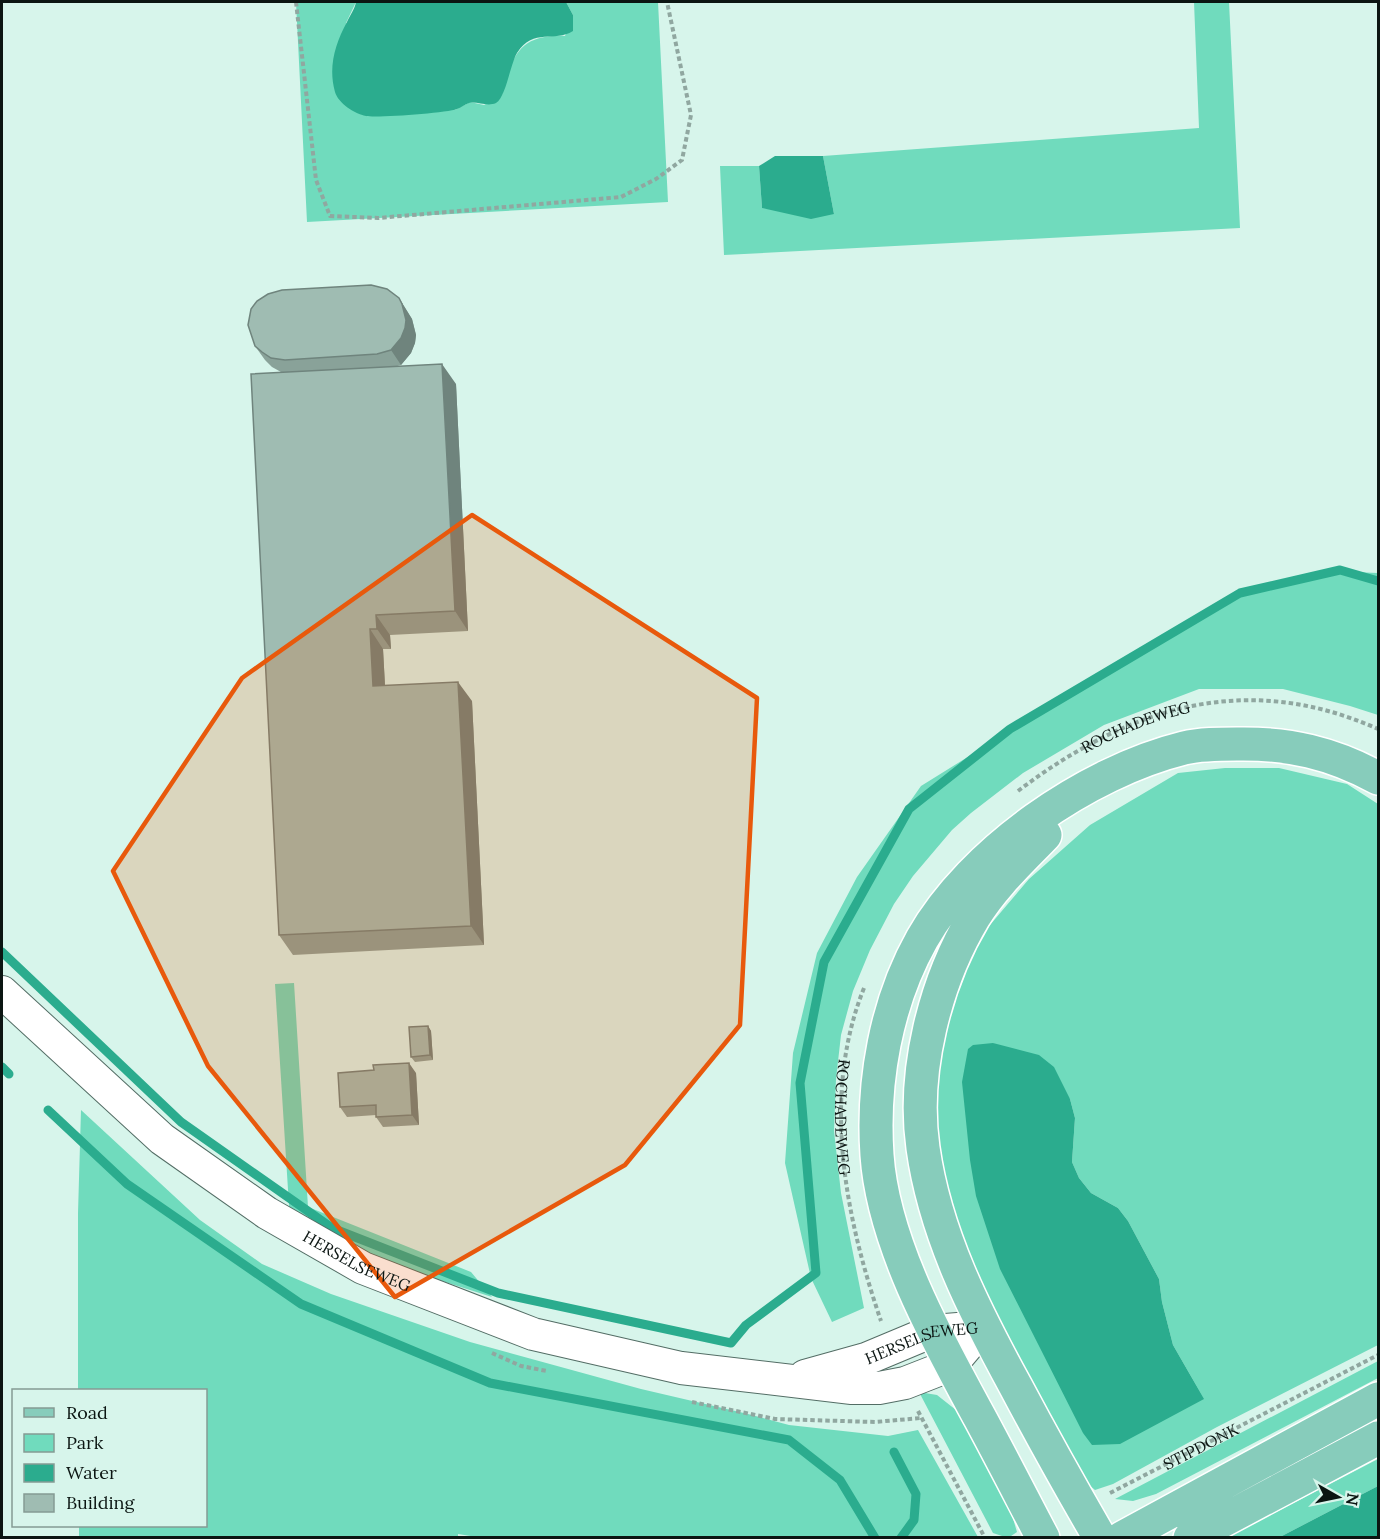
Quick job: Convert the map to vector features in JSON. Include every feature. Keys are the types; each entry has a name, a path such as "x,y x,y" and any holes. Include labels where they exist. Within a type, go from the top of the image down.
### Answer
{"main road":[{"name":"ROCHADEWEG","path":"1043,1538 933,1331 893,1235 877,1158 876,1124 877,1089 887,1029 900,987 923,938 941,911 970,876 1027,824 1089,787 1147,760 1185,748 1218,744 1274,744 1299,747 1356,766 1378,777"},
{"name":"ROCHADEWEG","path":"1089,787 1015,864 974,916 946,974 927,1037 922,1073 921,1112 922,1146 930,1186 950,1250 983,1327 1100,1538"},
{"path":"1122,1538 1378,1399"},
{"path":"1190,1538 1378,1438"}],"street":[{"name":"HERSELSEWEG","path":"2,992 162,1139 267,1213 363,1268 533,1334 681,1368 852,1388 879,1388 905,1383 951,1365 983,1327"},
{"name":"HERSELSEWEG","path":"786,1380 840,1367 891,1350 933,1331 983,1327"}],"path":[{"path":"296,2 316,180 330,216 378,218 621,197 656,179 682,160 691,115 667,2"},
{"name":"ROCHADEWEG","path":"1009,798 1044,771 1089,744 1123,727 1169,710 1246,700 1288,703 1331,711 1378,729"},
{"name":"ROCHADEWEG","path":"866,985 857,1006 843,1070 842,1128 845,1185 868,1282 891,1350"},
{"name":"STIPDONK","path":"1082,1506 1378,1355"},
{"path":"905,1383 921,1418 985,1538"}],"highlighted area":[{"path":"472,515 757,698 740,1025 625,1165 395,1297 208,1066 113,871 242,678"}],"green space":[{"path":"296,2 356,2 346,23 455,110 470,102 484,105 502,95 514,59 527,44 549,36 565,36 573,15 566,2 658,2 668,202 307,222"},
{"path":"1194,2 1229,2 1240,228 724,255 720,166 759,166 762,208 834,214 823,156 1199,128"},
{"path":"1327,571 1378,573 1378,715 1283,689 1199,689 1104,725 1023,773 971,813 952,830 913,876 894,904 870,950 853,991 841,1035 834,1131 841,1193 864,1308 832,1322 811,1278 785,1163 793,1053 817,953 857,877 921,786 1164,635 1247,589"},
{"path":"1225,768 1279,768 1347,784 1378,804 1378,1345 1217,1427 1113,1484 1095,1490 1069,1468 968,1265 949,1197 937,1129 935,1099 944,1031 952,1001 984,932 1029,879 1090,825 1178,773","holes":["993,1043 1070,1099 1075,1118 1072,1162 1079,1178 1091,1193 1118,1208 1128,1221 1159,1279 1162,1302 1173,1345 1204,1399"]},
{"path":"294,983 308,1207 471,1272 492,1297 420,1274 290,1221 275,984"},
{"path":"81,1110 200,1220 262,1264 331,1294 470,1342 641,1389 789,1425 888,1436 918,1430 978,1537 483,1538 458,1534 458,1538 79,1537 79,1527 207,1527 207,1389 78,1389 78,1213"},
{"path":"1378,1361 1378,1378 1156,1494 1133,1501 1115,1499"},
{"path":"919,1392 937,1395 956,1410 1009,1505 1017,1532 1008,1538 993,1533"},
{"path":"1378,1459 1378,1486 1280,1537 1226,1538"}],"water":[{"path":"356,2 566,2 573,15 573,31 559,36 530,40 524,45 514,58 503,94 496,103 469,103 451,111 427,114 366,116 343,104 335,92 332,74 336,47"},
{"path":"775,156 823,156 834,214 811,219 762,208 759,166"},
{"path":"993,1043 1039,1055 1054,1067 1070,1099 1075,1118 1072,1162 1079,1178 1091,1193 1118,1208 1128,1221 1159,1279 1162,1302 1173,1345 1204,1399 1120,1444 1092,1445 1083,1433 1000,1269 976,1196 962,1082 968,1049 973,1045"},
{"path":"1378,1486 1378,1537 1280,1537"}],"building":[{"path":"371,285 387,289 399,298 402,304 406,320 405,328 401,338 391,350 377,354 285,360 271,358 255,346 248,325 251,309 257,301 268,294 282,290"},
{"path":"442,364 455,611 376,615 377,629 370,629 373,686 458,682 471,926 279,935 251,374"},
{"path":"428,1026 430,1055 411,1057 409,1027"},
{"path":"409,1063 412,1115 376,1117 376,1105 340,1107 338,1073 374,1070 373,1065"}],"waterway":[{"path":"2,952 181,1122 332,1228 498,1293 731,1343 746,1325 816,1273 800,1083 824,962 909,809 1010,729 1240,593 1340,570 1378,581"},
{"path":"2,1067 9,1074"},
{"path":"48,1110 127,1184 301,1304 490,1383 789,1440 840,1480 875,1538"},
{"path":"894,1452 916,1494 914,1520 901,1538"}]}
